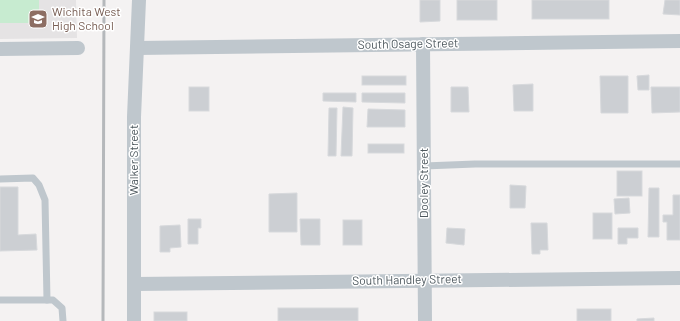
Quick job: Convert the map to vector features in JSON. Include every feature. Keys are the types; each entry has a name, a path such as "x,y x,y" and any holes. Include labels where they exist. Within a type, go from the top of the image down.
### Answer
{"street":[{"name":"Walker Street","path":"134,321 134,117 140,0"},
{"name":"South Osage Street","path":"137,48 680,41"},
{"name":"Dooley Street","path":"423,44 424,321"},
{"path":"0,49 78,48"},
{"name":"South Handley Street","path":"134,284 680,278"}],"lane":[{"path":"424,166 475,164 680,164"},
{"path":"0,179 33,178 39,185 46,200 47,300"},
{"path":"0,300 53,300 62,308 62,321"}],"shaded area":[{"name":"Wichita West High School","path":"0,0 76,0 77,38 0,39"}],"green space":[{"path":"0,0 39,0 39,23 0,23"}],"building":[{"path":"420,0 440,0 440,21 420,22"},
{"path":"457,0 497,0 497,20 457,20"},
{"path":"532,0 609,0 609,19 532,19"},
{"path":"665,0 680,0 680,15 663,14"},
{"path":"649,75 649,90 638,90 637,76"},
{"path":"362,76 406,76 406,85 362,85"},
{"path":"600,76 628,76 628,113 601,113"},
{"path":"533,84 533,111 514,111 513,85"},
{"path":"189,87 209,87 209,111 189,111"},
{"path":"451,87 468,87 469,112 451,112"},
{"path":"651,87 680,87 680,112 652,113"},
{"path":"323,93 356,93 356,102 323,101"},
{"path":"362,93 405,93 405,103 362,102"},
{"path":"343,107 353,108 352,156 341,156"},
{"path":"329,108 337,108 336,156 328,156"},
{"path":"368,109 405,110 405,127 367,127"},
{"path":"368,144 404,144 404,153 368,153"},
{"path":"617,171 642,171 642,196 617,196"},
{"path":"510,185 526,186 525,208 510,208"},
{"path":"0,187 18,187 18,235 36,234 37,250 0,251"},
{"path":"649,188 659,188 659,237 648,237"},
{"path":"297,193 297,232 269,232 269,194"},
{"path":"673,195 680,195 680,240 667,240 667,222 663,222 663,215 673,215"},
{"path":"629,198 630,213 615,214 614,199"},
{"path":"593,213 612,213 612,239 593,239"},
{"path":"188,219 201,219 201,228 198,228 198,244 188,244"},
{"path":"300,219 320,219 320,245 301,245"},
{"path":"343,220 362,220 362,245 343,245"},
{"path":"531,223 547,223 548,250 540,250 540,254 532,254"},
{"path":"180,225 181,247 170,248 170,252 160,252 160,226"},
{"path":"447,228 465,229 464,245 446,243"},
{"path":"618,228 638,228 638,238 627,238 627,244 618,244"},
{"path":"278,308 358,308 358,321 278,321"},
{"path":"577,309 611,309 611,321 577,321"},
{"path":"154,312 187,312 187,321 154,321"},
{"path":"654,318 654,321 637,321 637,319"}],"railway":[{"path":"103,321 104,0"}],"place":[{"name":"Wichita West High School","path":"38,19"}]}
